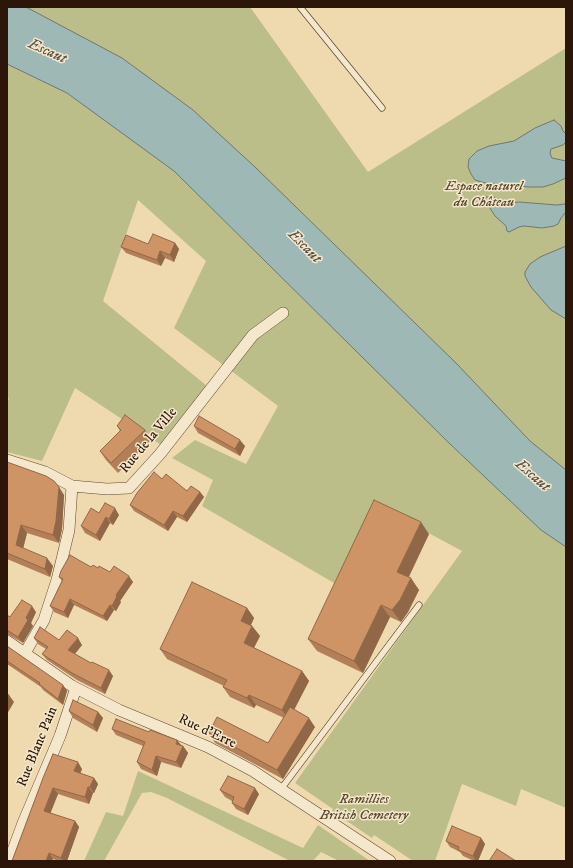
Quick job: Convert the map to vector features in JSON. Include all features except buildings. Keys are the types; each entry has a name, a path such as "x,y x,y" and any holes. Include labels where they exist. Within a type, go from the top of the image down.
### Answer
{"street":[{"name":"Rue de la Ville","path":"72,486 107,489 129,488 160,454 253,334 283,313"},
{"path":"7,460 45,472 72,486 69,530 57,580 44,620 25,653"},
{"name":"Rue d'Erre","path":"7,641 76,688 119,710 208,747 253,772 390,861"},
{"name":"Rue Blanc Pain","path":"9,861 23,823 60,736 76,688"}],"lane":[{"path":"300,7 382,108"},
{"path":"281,789 419,605"}],"green space":[{"path":"7,7 250,7 368,172 566,48 566,808 521,789 516,806 462,784 435,861 413,861 374,835 372,838 332,811 333,809 295,783 462,551 382,508 334,583 202,506 213,480 172,458 195,440 246,464 278,406 174,328 206,261 138,200 103,301 207,386 161,445 75,388 42,461 7,452 7,403 9,398 7,397"},
{"path":"138,771 303,848 318,825 370,861 339,861 321,852 313,861 290,861 167,798 151,792 142,793 104,861 84,861 106,812 123,816"}],"water":[{"name":"Escaut","path":"7,7 26,7 122,58 193,110 255,167 456,363 530,441 566,470 566,547 541,530 449,443 174,171 67,93 7,64"},
{"path":"554,120 561,126 566,134 566,142 563,145 551,149 550,153 552,158 566,161 566,178 543,187 485,183 475,180 468,167 469,159 477,151 489,146 514,141 535,128"},
{"path":"486,197 494,197 508,203 566,204 566,212 558,224 554,226 542,228 524,226 509,232 507,231 506,226 495,216 486,202"},
{"path":"566,246 566,319 551,310 531,287 525,276 525,272 530,264 540,257"}],"park label":[{"name":"Espace naturel du Château","path":"484,196"},
{"name":"Ramillies British Cemetery","path":"364,808"}]}
